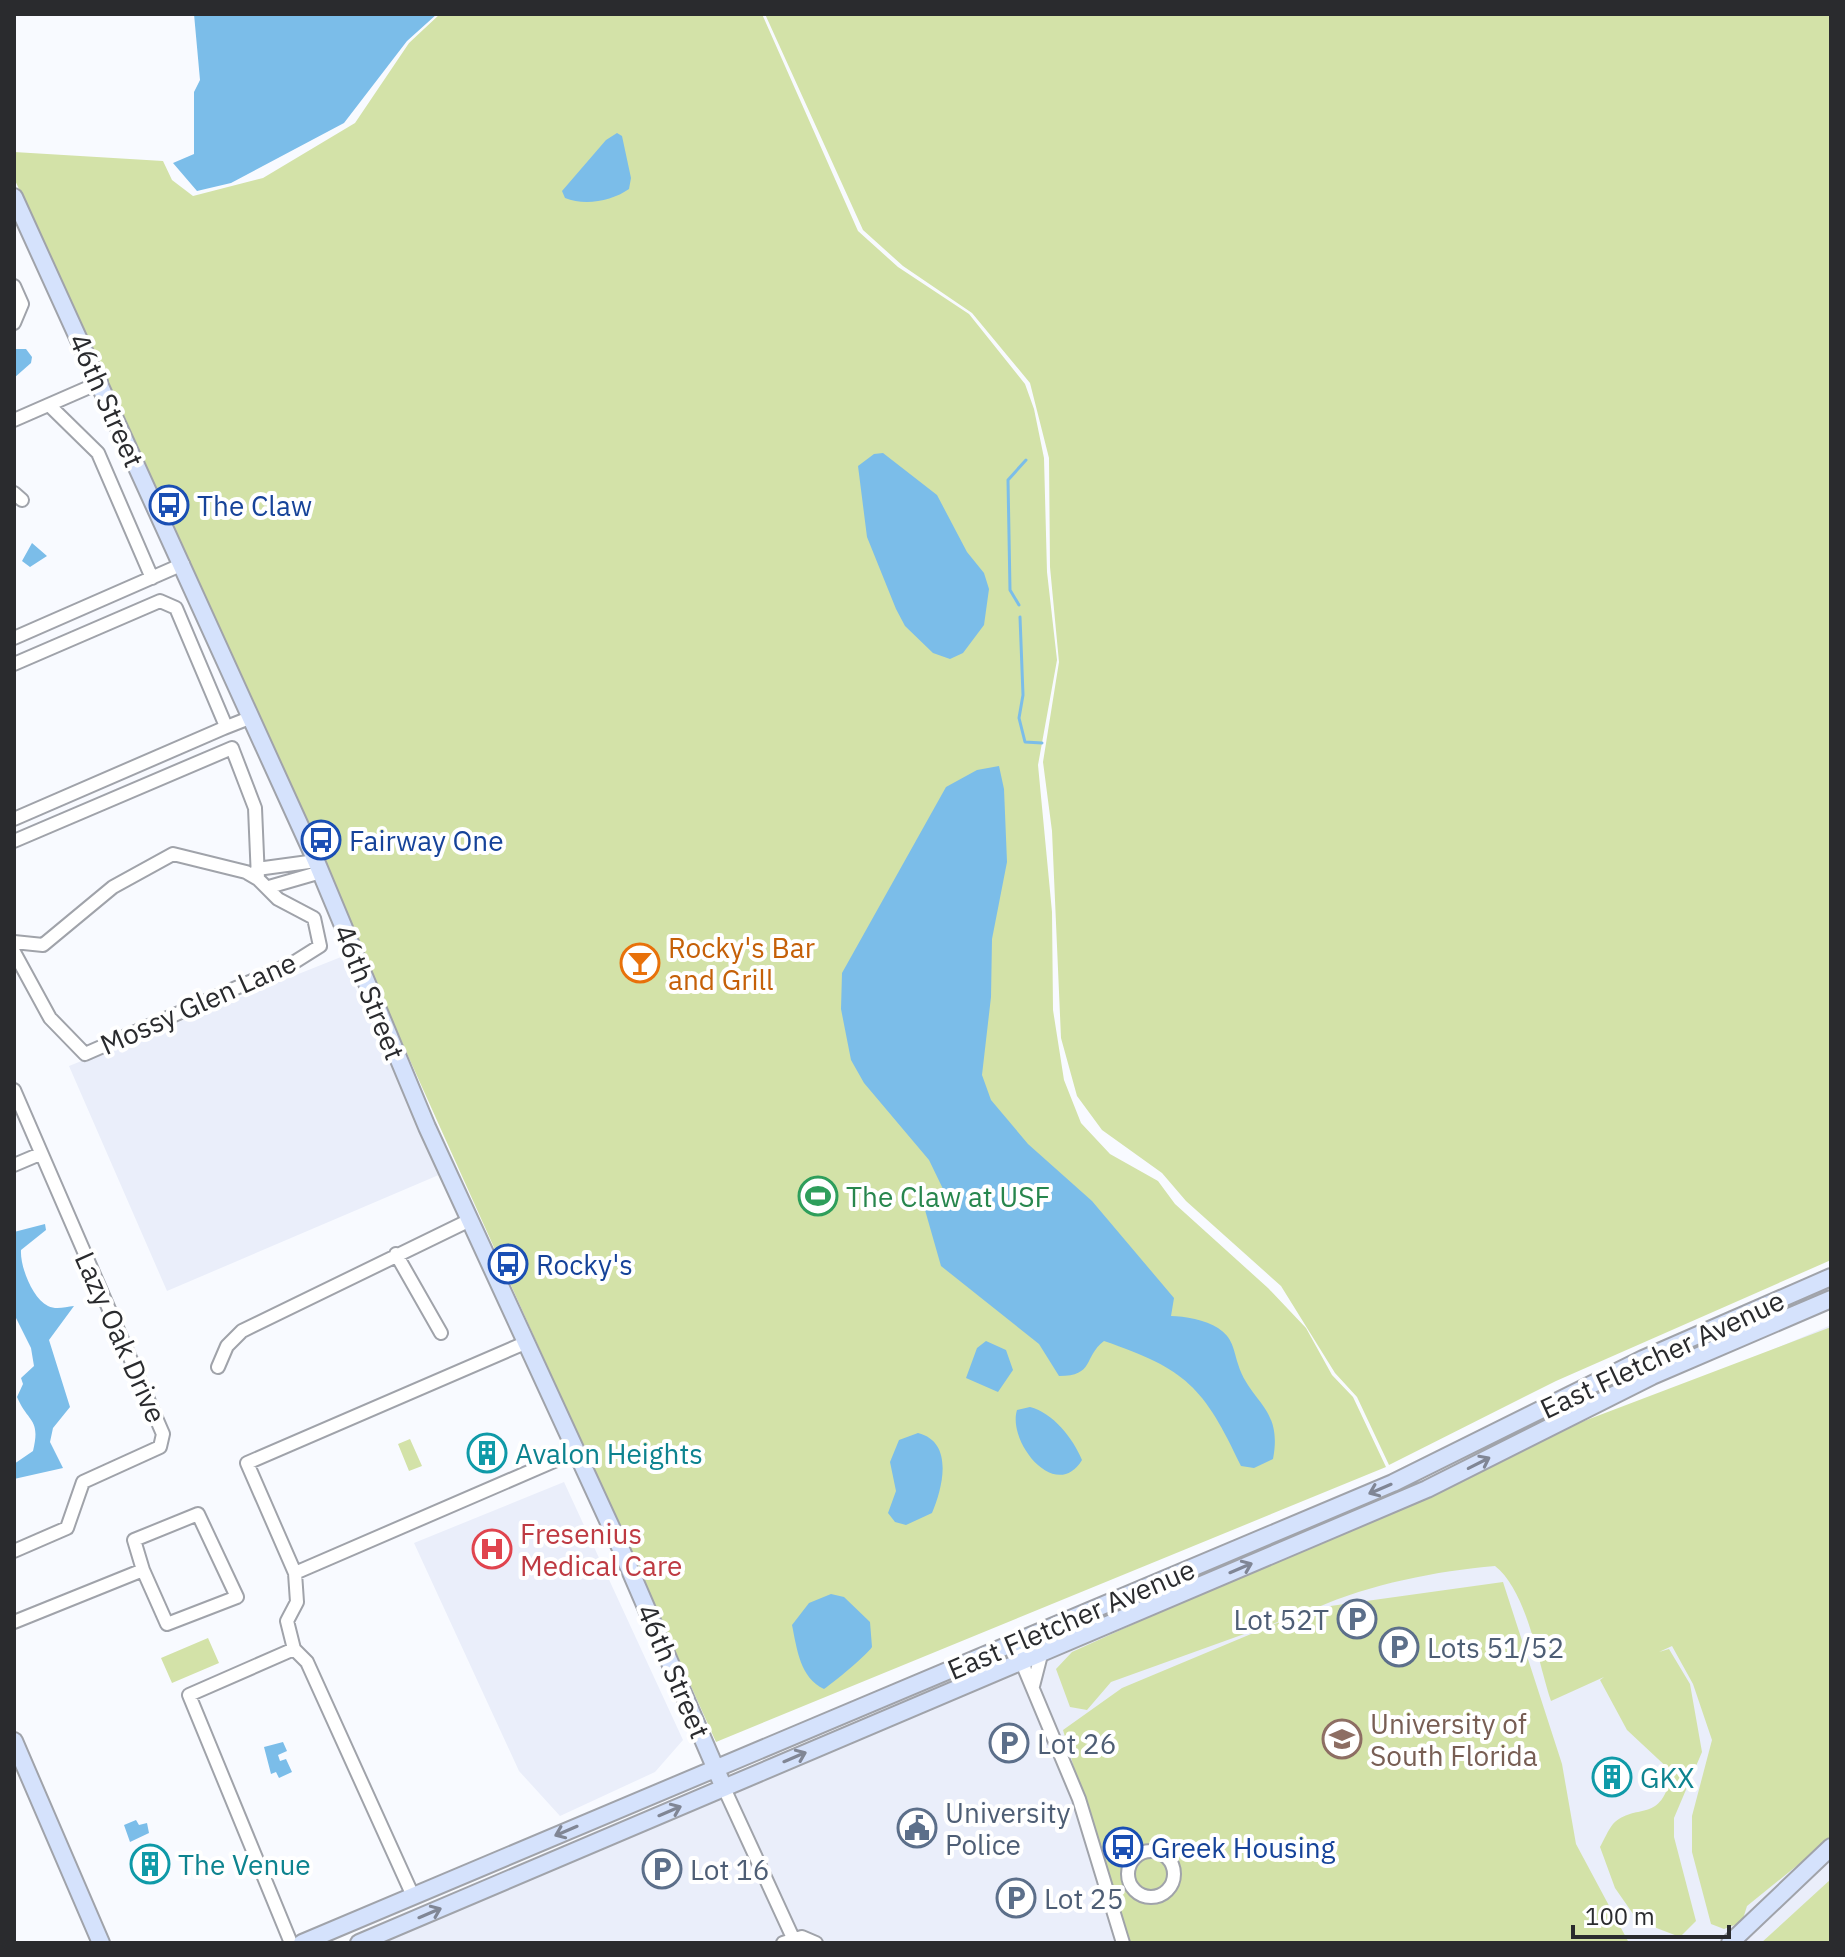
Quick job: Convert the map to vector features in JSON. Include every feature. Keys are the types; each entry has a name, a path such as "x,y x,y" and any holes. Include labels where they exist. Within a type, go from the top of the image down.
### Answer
{"main road":[{"name":"46th Street","path":"14,197 252,717 421,1114 724,1788"},
{"name":"East Fletcher Avenue","path":"302,1943 1393,1483 1643,1359 1831,1277"},
{"name":"East Fletcher Avenue","path":"359,1943 1024,1665 1042,1651 1427,1489 1652,1376 1831,1299"},
{"path":"14,1741 101,1943"},
{"path":"1730,1943 1831,1847"},
{"path":"348,1943 404,1912 413,1896"}],"street":[{"path":"14,286 22,304 14,323"},
{"path":"14,420 101,382"},
{"path":"49,405 98,453 152,578"},
{"path":"14,638 183,564"},
{"path":"14,664 160,601 176,608 224,728"},
{"path":"191,643 214,632"},
{"path":"14,819 252,717"},
{"path":"14,841 232,748 255,808 260,874"},
{"path":"14,942 43,945 113,887 173,854 260,874 318,866"},
{"path":"260,874 318,866"},
{"name":"Mossy Glen Lane","path":"14,952 50,1018 85,1054 293,963 320,946 314,918 278,899 260,874"},
{"name":"Lazy Oak Drive","path":"14,1551 67,1528 83,1482 160,1447 163,1434 16,1094"},
{"path":"14,1165 40,1154"},
{"path":"218,1367 227,1346 242,1331 470,1220"},
{"path":"396,1254 441,1333"},
{"path":"413,1896 307,1662 294,1649 287,1621 297,1602 295,1573 247,1463 525,1343"},
{"path":"295,1573 575,1452"},
{"path":"198,1514 237,1597 167,1624 143,1570 134,1540 198,1514"},
{"path":"14,1622 143,1570"},
{"path":"1019,1641 1024,1665 1079,1799 1123,1943"},
{"path":"291,1943 189,1695 294,1649"},
{"path":"1033,1686 1042,1651"},
{"path":"724,1788 788,1941 816,1943"},
{"path":"1108,1889 1129,1882"}],"shaded area":[{"path":"341,957 441,1174 167,1291 69,1066"},
{"name":"University of South Florida","path":"1831,1325 1831,1943 370,1943 1422,1498"},
{"path":"564,1482 683,1740 655,1772 560,1816 519,1771 414,1543"}],"green space":[{"path":"440,14 762,14 858,231 898,267 969,314 1025,384 1034,409 1044,458 1047,572 1057,660 1038,765 1052,912 1053,1010 1064,1080 1081,1123 1110,1154 1158,1181 1175,1204 1268,1288 1306,1328 1332,1375 1353,1397 1386,1467 716,1742 14,178 14,152 163,161 172,180 193,196 263,178 355,123 409,43"},
{"path":"765,14 1831,14 1831,1260 1556,1381 1389,1465 1357,1397 1335,1373 1281,1286 1186,1201 1162,1173 1102,1130 1077,1096 1061,1038 1052,831 1043,762 1059,662 1050,567 1049,458 1030,383 972,313 903,266 863,230"},
{"name":"University of South Florida","path":"1831,1327 1831,1838 1747,1906 1742,1922 1724,1929 1711,1924 1692,1852 1692,1816 1712,1740 1693,1684 1672,1646 1659,1652 1669,1649 1690,1684 1702,1752 1674,1818 1674,1837 1696,1921 1680,1937 1638,1921 1615,1888 1600,1847 1613,1824 1622,1817 1647,1810 1662,1800 1672,1772 1627,1730 1600,1680 1604,1677 1551,1701 1523,1609 1506,1577 1495,1566 1404,1580 1316,1608 1503,1582 1562,1764 1576,1844 1629,1943 1125,1943 1063,1730 1122,1688 1294,1616 1111,1682 1087,1710 1070,1707 1056,1669 1072,1652 1563,1429"},
{"path":"410,1439 422,1466 409,1471 398,1444"},
{"path":"208,1638 219,1663 172,1683 161,1658"},
{"path":"1831,1879 1831,1943 1761,1943"}],"water":[{"path":"194,14 437,14 407,41 344,123 231,183 197,191 173,163 194,154 194,92 200,80"},
{"path":"617,133 622,136 631,178 629,189 615,197 598,201 581,202 565,198 562,191 606,140"},
{"path":"14,349 26,349 32,357 31,363 14,378"},
{"path":"883,453 937,495 967,552 984,573 989,589 984,625 963,653 950,659 933,653 905,626 867,537 858,466 874,454"},
{"path":"32,543 47,556 30,567 22,561"},
{"path":"999,766 1004,789 1007,862 992,939 991,997 982,1075 991,1100 1028,1144 1092,1201 1174,1298 1171,1316 1207,1323 1218,1328 1230,1340 1243,1377 1264,1407 1273,1428 1273,1459 1254,1468 1241,1466 1216,1417 1189,1384 1174,1372 1104,1341 1084,1369 1059,1376 1039,1344 941,1266 923,1203 931,1192 944,1191 929,1160 864,1083 851,1060 841,1009 842,973 946,787 977,770"},
{"path":"45,1224 46,1230 21,1250 21,1257 28,1281 42,1302 54,1308 74,1306 49,1340 70,1407 53,1428 50,1442 63,1468 14,1479 14,1464 33,1451 35,1432 17,1397 23,1384 21,1378 34,1366 31,1348 14,1314 14,1232"},
{"path":"986,1341 1006,1350 1013,1370 998,1392 966,1378 977,1348"},
{"path":"1030,1407 1047,1415 1073,1443 1082,1460 1071,1472 1059,1475 1047,1472 1026,1451 1019,1437 1017,1410"},
{"path":"918,1433 937,1446 943,1467 942,1479 932,1513 906,1525 895,1522 888,1513 896,1491 890,1462 899,1440"},
{"path":"831,1594 844,1597 870,1622 872,1647 824,1689 805,1670 792,1625 809,1603"},
{"path":"283,1742 287,1751 278,1755 280,1761 286,1759 292,1772 279,1778 276,1772 271,1774 264,1747"},
{"path":"136,1820 139,1825 147,1823 149,1833 130,1842 124,1825"}],"waterway":[{"path":"1019,605 1010,590 1008,480 1026,460"},
{"path":"1020,617 1023,695 1019,718 1025,742 1042,743"}],"place":[{"name":"The Claw","path":"169,505"},
{"name":"Fairway One","path":"321,840"},
{"name":"Rocky's Bar and Grill","path":"640,963"},
{"name":"The Claw at USF","path":"818,1196"},
{"name":"Rocky's","path":"508,1264"},
{"name":"Avalon Heights","path":"487,1453"},
{"name":"Fresenius Medical Care","path":"492,1549"},
{"name":"Lot 52T","path":"1357,1619"},
{"name":"Lots 51/52","path":"1399,1647"},
{"name":"University of South Florida","path":"1342,1739"},
{"name":"Lot 26","path":"1009,1743"},
{"name":"GKX","path":"1612,1777"},
{"name":"University Police","path":"917,1828"},
{"name":"Greek Housing","path":"1123,1847"},
{"name":"The Venue","path":"150,1864"},
{"name":"Lot 16","path":"662,1869"},
{"name":"Lot 25","path":"1016,1898"}]}
